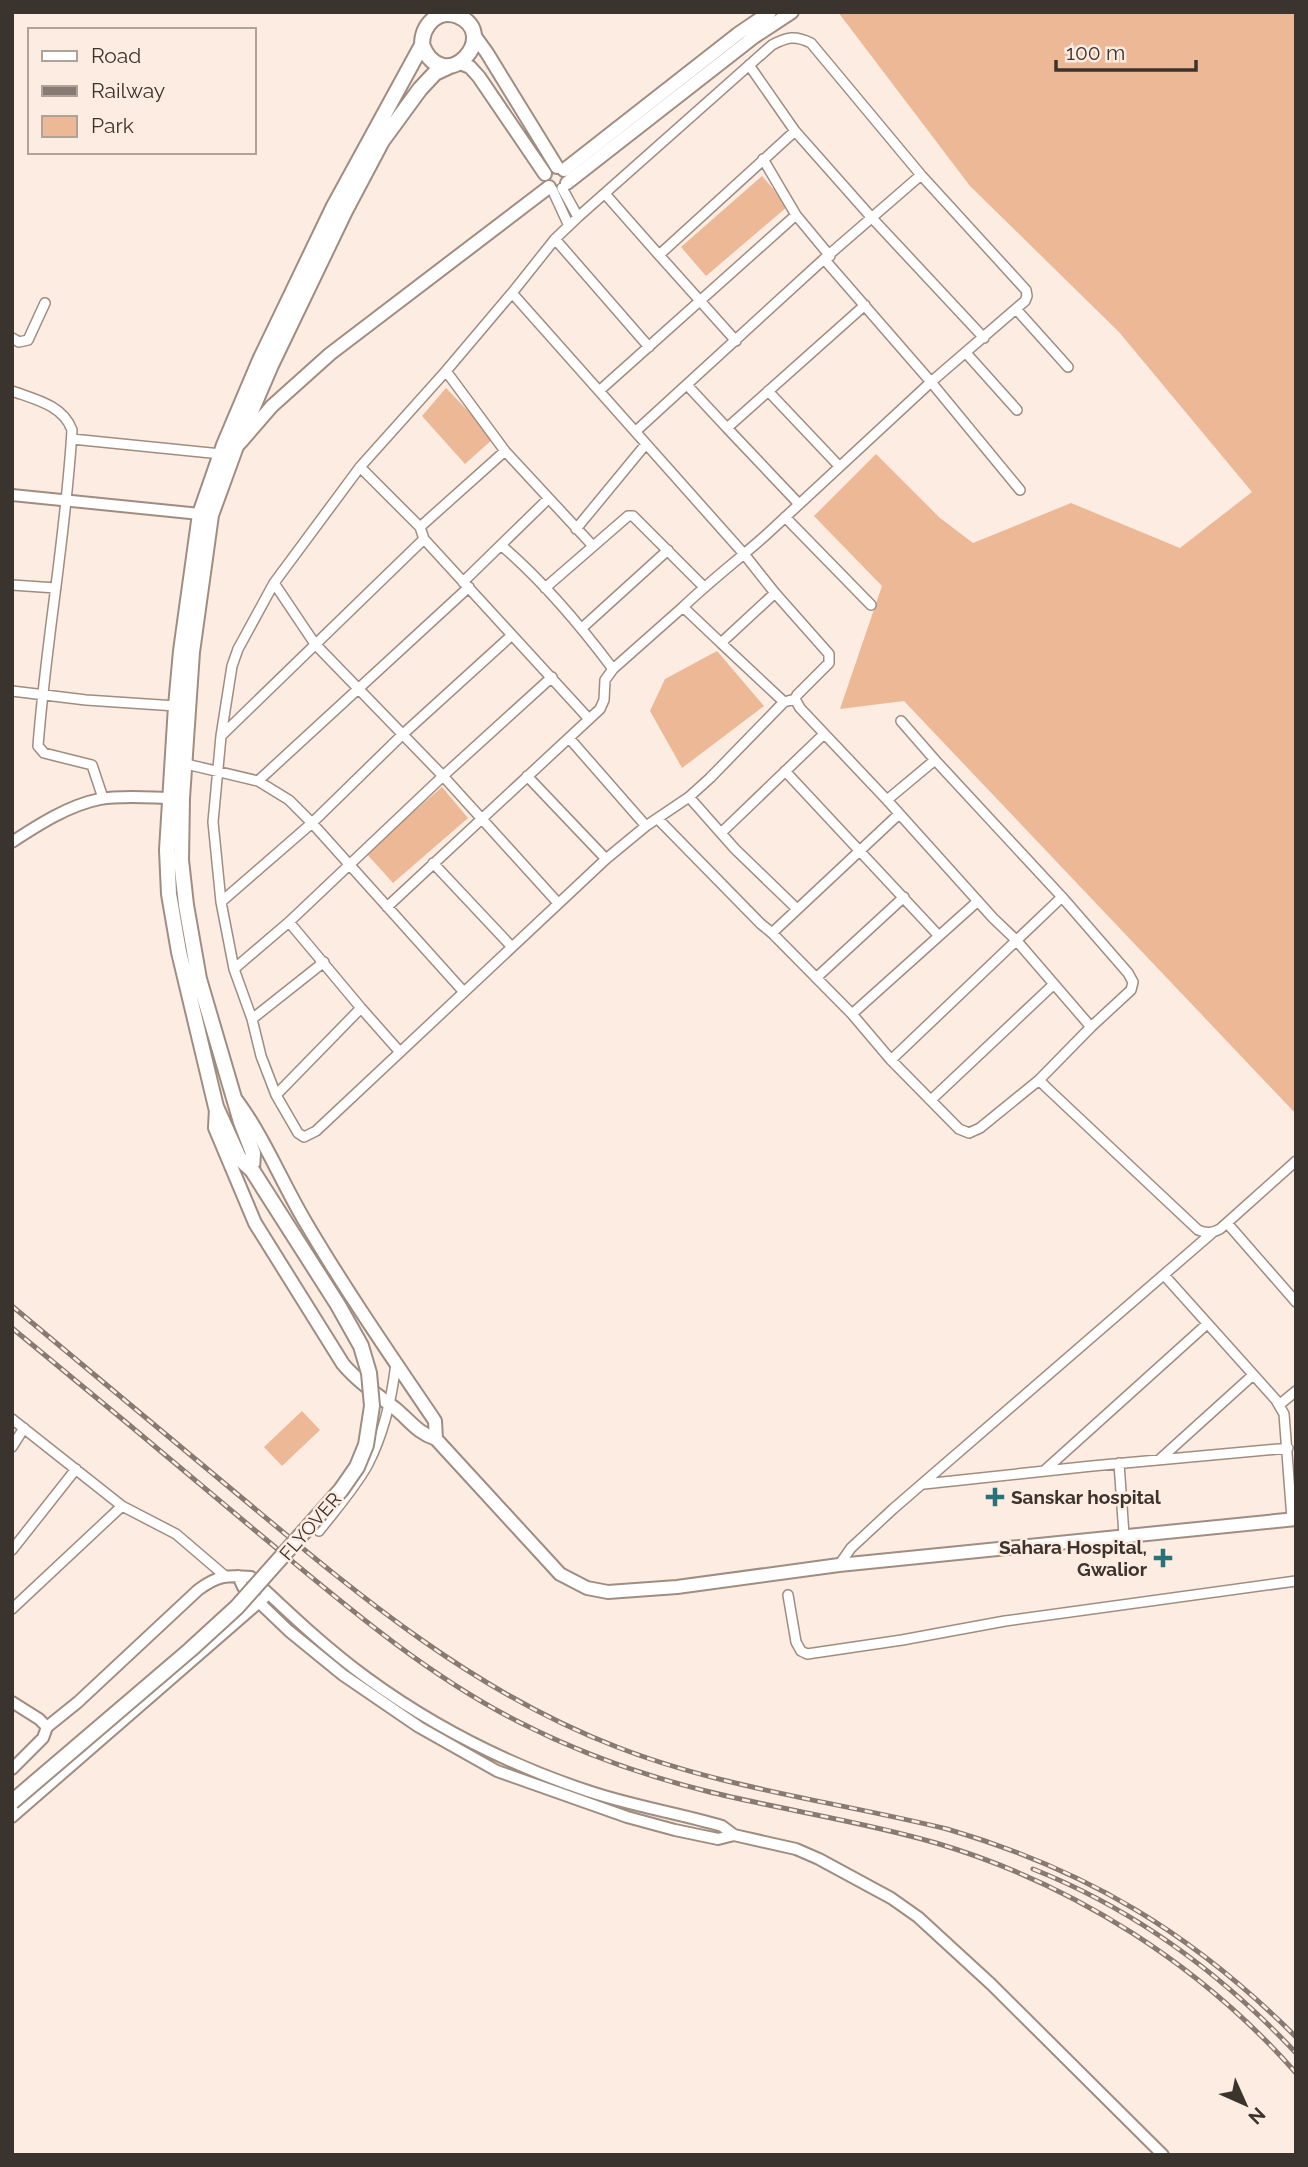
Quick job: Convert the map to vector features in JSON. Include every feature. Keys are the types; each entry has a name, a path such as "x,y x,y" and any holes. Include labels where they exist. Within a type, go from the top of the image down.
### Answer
{"main road":[{"path":"228,452 272,406 330,354 557,180 729,41 770,12"},
{"path":"557,180 792,12"},
{"path":"176,798 211,515 228,452 260,360 334,206 422,45 425,20 448,14 462,16 488,53 557,180"},
{"path":"179,763 176,706 200,514 345,211 382,141 435,73 456,64 471,51 474,35"},
{"path":"422,45 433,61 442,65 470,67 479,76 557,180"},
{"name":"FLYOVER","path":"176,798 186,905 199,979 241,1122 253,1153 252,1170"},
{"name":"FLYOVER","path":"12,1802 237,1607 341,1490 357,1467 366,1445 372,1406 369,1373 361,1346 252,1170 239,1157 216,1107 178,952 169,894 167,850 176,798"},
{"path":"235,1098 254,1124 319,1245 435,1421 436,1439"},
{"path":"216,1107 215,1128 255,1223 343,1364 422,1434 436,1439 560,1574 587,1588 608,1592 677,1587 839,1565 1294,1519"}],"street":[{"path":"387,907 600,709 604,700 605,680 613,669 704,587 744,554 785,517 931,382 984,338 1025,301 1027,296 1026,289 921,175 811,43 799,37 787,37 772,45 555,239 446,371 360,467 274,583 234,657 220,736 213,822 221,902 234,969 252,1019 261,1056 276,1095 298,1133 304,1137 309,1136 606,859 646,826 689,797 784,702 795,699 829,663 830,654 775,593 744,554 636,431 512,293"},
{"path":"749,65 795,131 984,338"},
{"path":"659,255 795,131"},
{"path":"763,159 796,215 827,258 1020,490"},
{"path":"636,431 921,175"},
{"path":"557,180 578,217"},
{"path":"557,180 569,226"},
{"path":"606,195 736,341"},
{"path":"599,391 796,215"},
{"path":"555,239 649,347"},
{"path":"12,338 23,342 28,340 45,303"},
{"path":"727,428 865,305"},
{"path":"1016,309 1068,367"},
{"path":"966,353 1017,410"},
{"path":"446,371 505,451 593,546"},
{"path":"687,385 799,504"},
{"path":"12,391 49,405 64,415 72,430 68,502 41,696 38,746 44,753 92,765 96,770 103,798"},
{"path":"768,391 839,466"},
{"path":"72,439 228,452"},
{"path":"576,529 646,444"},
{"path":"420,527 505,451"},
{"path":"360,467 420,527 424,539 589,719"},
{"path":"12,495 200,514"},
{"path":"258,781 466,585 548,499"},
{"path":"545,588 628,516 633,516 704,587"},
{"path":"785,517 871,605"},
{"path":"220,736 424,539"},
{"path":"502,546 582,628 613,669"},
{"path":"582,628 668,550"},
{"path":"274,583 315,644 443,776 558,903"},
{"path":"12,585 56,588"},
{"path":"722,643 775,593"},
{"path":"682,607 784,702"},
{"path":"221,902 312,823 402,735 512,635"},
{"path":"234,969 289,922 552,677"},
{"path":"12,691 41,696 176,706"},
{"path":"795,699 800,708 1016,940 1091,1027"},
{"path":"658,818 852,1014 930,1100 959,1129 969,1133 981,1128 1039,1080 1131,990 1133,982 1062,897 901,721"},
{"path":"721,833 824,734"},
{"path":"569,738 646,826"},
{"path":"887,800 935,760"},
{"path":"179,763 258,781 289,800 463,991"},
{"path":"785,771 939,936"},
{"path":"527,776 606,859"},
{"path":"689,797 796,908"},
{"path":"14,837 70,808 103,798 176,798"},
{"path":"772,933 899,814"},
{"path":"433,863 511,946"},
{"path":"817,978 904,897"},
{"path":"891,1060 1062,897"},
{"path":"852,1014 978,901"},
{"path":"289,922 399,1051"},
{"path":"252,1019 324,962"},
{"path":"930,1100 1054,984"},
{"path":"276,1095 361,1008"},
{"path":"1039,1080 1198,1230 1212,1233"},
{"path":"839,1565 851,1548 922,1484 1296,1161"},
{"path":"1227,1223 1296,1302"},
{"path":"1164,1275 1284,1414 1294,1519"},
{"path":"1044,1471 1208,1324"},
{"path":"319,1531 368,1464 389,1405 396,1363"},
{"path":"1159,1460 1253,1375"},
{"path":"1279,1405 1296,1391"},
{"path":"12,1419 122,1506 176,1534 224,1575"},
{"path":"12,1447 24,1428"},
{"path":"922,1484 1288,1448"},
{"path":"1119,1463 1124,1535"},
{"path":"12,1550 76,1469"},
{"path":"12,1609 122,1506"},
{"path":"12,1769 43,1738 47,1727 78,1702 198,1590 211,1580 224,1575 251,1577 366,1678 458,1735 505,1759 628,1803 722,1826 734,1835 796,1849 891,1898 918,1917 991,1984 1163,2155"},
{"path":"238,1576 243,1587 343,1675 419,1727 497,1771 627,1817 675,1830 718,1839 734,1835"},
{"path":"788,1595 796,1643 801,1651 807,1654 1005,1621 1296,1581"},
{"path":"12,1817 268,1593"},
{"path":"12,1702 47,1727"}],"green space":[{"path":"838,12 1296,12 1296,1114 904,701 840,709 882,586 814,516 876,454 940,518 973,543 1071,503 1180,548 1252,492 1119,332 970,186"},
{"path":"762,176 788,206 706,276 681,247"},
{"path":"446,388 494,438 465,464 422,416"},
{"path":"717,651 764,706 682,768 650,711 665,679"},
{"path":"442,787 468,818 393,883 366,853"},
{"path":"302,1411 320,1430 282,1466 264,1447"}],"railway":[{"path":"12,1306 334,1574 422,1640 516,1699 565,1725 657,1761 739,1784 947,1829 1046,1864 1092,1885 1177,1936 1217,1966 1296,2037"},
{"path":"12,1328 387,1638 486,1704 566,1744 658,1778 936,1843 1037,1881 1086,1905 1177,1964 1219,1997 1296,2073"},
{"path":"1033,1869 1106,1904 1175,1946 1238,1997 1296,2053"}],"place":[{"name":"Sanskar hospital","path":"995,1497"},
{"name":"Sahara Hospital, Gwalior","path":"1163,1558"}]}
